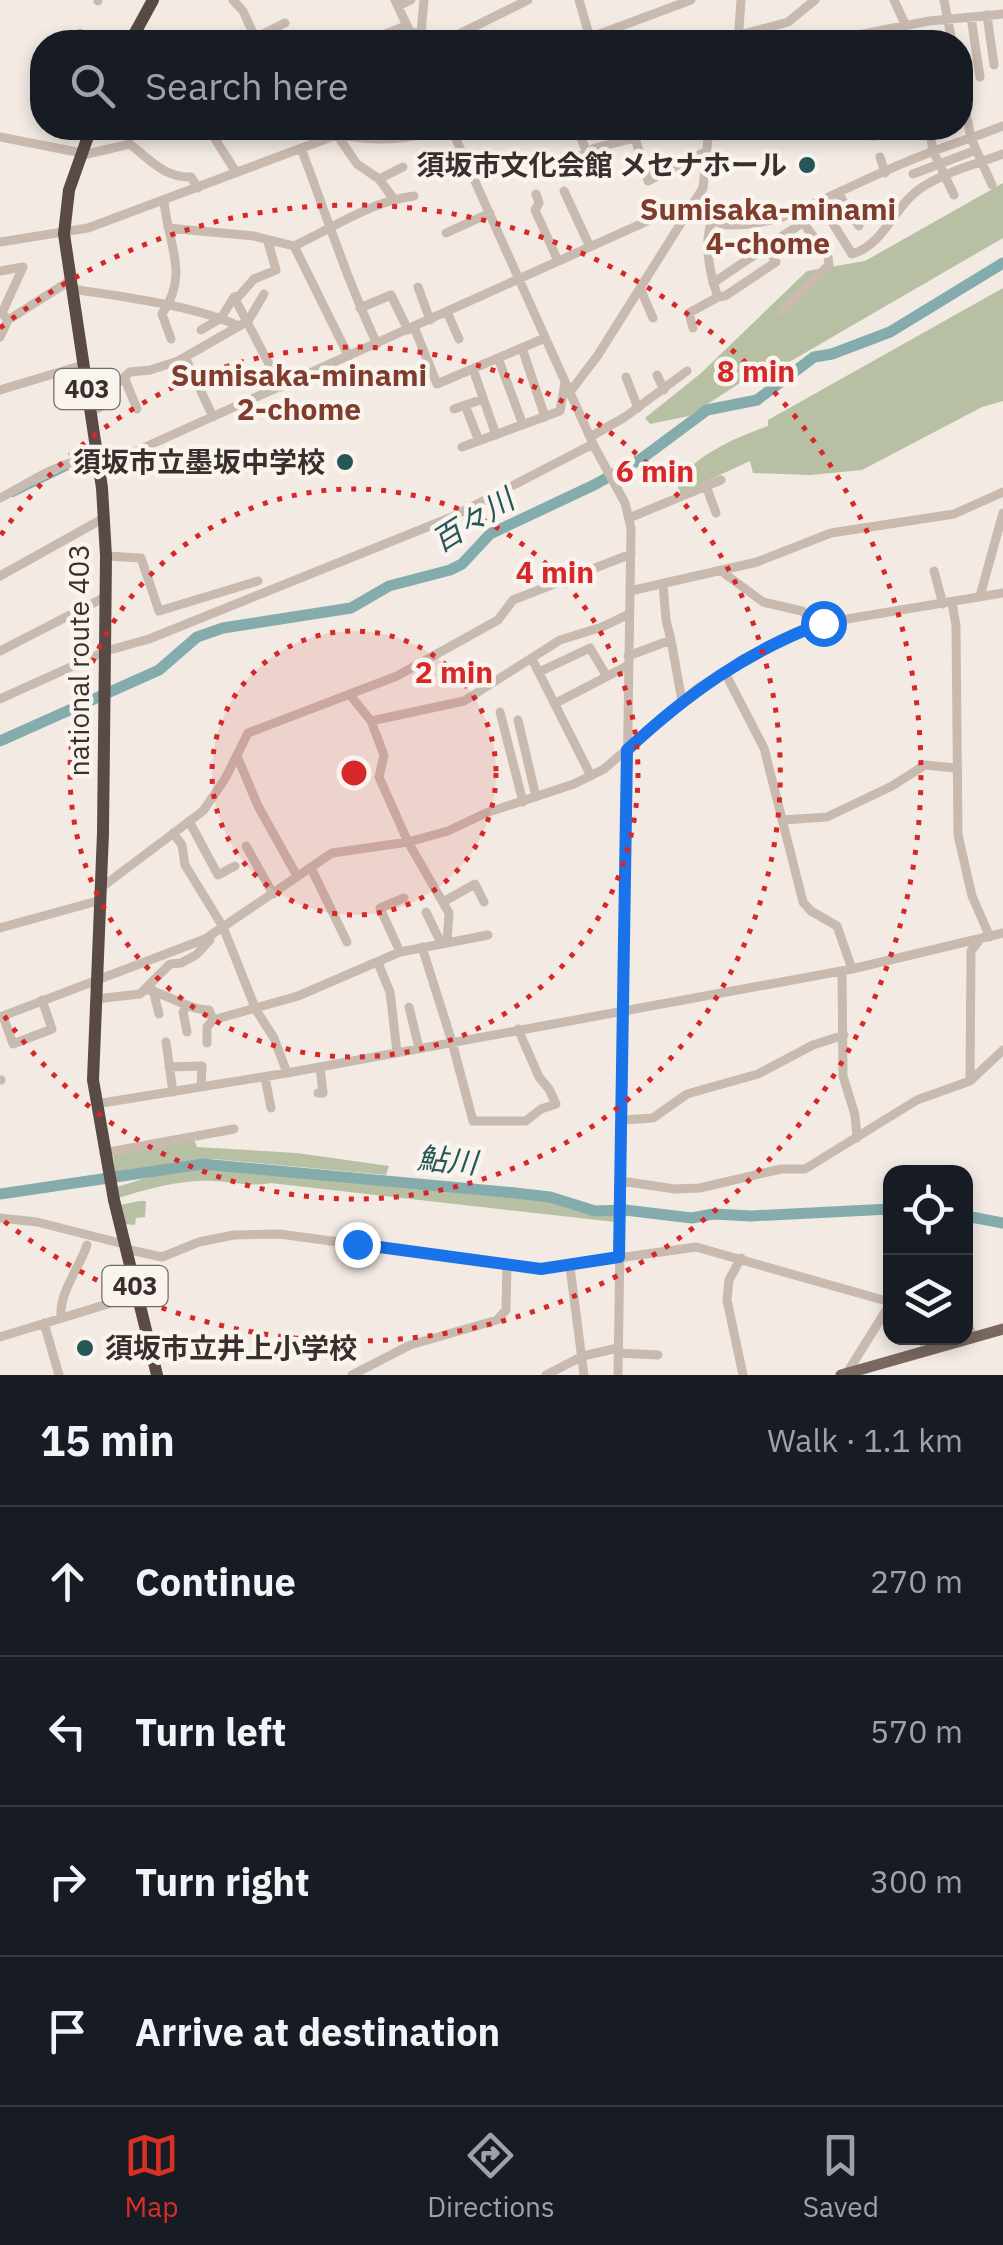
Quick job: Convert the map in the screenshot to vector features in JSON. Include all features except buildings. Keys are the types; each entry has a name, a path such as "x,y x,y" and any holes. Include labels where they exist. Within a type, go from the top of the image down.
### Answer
{"highway":[{"path":"137,30 153,0"},
{"name":"national route 403","path":"86,140 68,190 64,234 104,518 106,719 93,1055 96,1104 124,1246"},
{"name":"403","path":"124,1246 156,1375"}],"main road":[{"path":"973,1336 1003,1329"},
{"path":"844,1374 942,1345"}],"street":[{"path":"233,0 252,30"},
{"path":"409,30 396,3 412,0"},
{"path":"422,30 424,0"},
{"path":"467,30 528,0"},
{"path":"580,0 588,30"},
{"path":"611,30 691,0"},
{"path":"740,30 742,0"},
{"path":"765,30 788,22 815,0"},
{"path":"894,0 907,30"},
{"path":"944,0 949,30"},
{"path":"885,30 1003,14"},
{"path":"986,15 994,65"},
{"path":"970,17 972,30"},
{"path":"272,30 285,22"},
{"path":"396,30 406,26"},
{"path":"973,35 980,77"},
{"path":"973,137 1003,126"},
{"path":"0,137 87,154 130,144 175,178 191,177 198,188"},
{"path":"216,140 236,172"},
{"path":"0,242 64,234 164,201 321,140"},
{"path":"341,140 357,164 380,179 393,198"},
{"path":"455,140 630,518 618,1375"},
{"path":"582,140 587,153"},
{"path":"555,169 587,153 629,140"},
{"path":"636,140 648,181 707,151"},
{"path":"570,392 704,188 708,140"},
{"path":"932,140 938,165 954,195"},
{"path":"713,283 820,203 965,140"},
{"path":"972,140 992,185"},
{"path":"300,148 332,228 346,278 377,344"},
{"path":"913,174 976,150"},
{"path":"828,262 862,251 918,190 1003,154"},
{"path":"880,157 885,173"},
{"path":"908,162 918,190"},
{"path":"380,179 403,167"},
{"path":"564,191 590,247"},
{"path":"838,193 859,226"},
{"path":"536,194 539,203 535,210 558,261"},
{"path":"168,228 254,236 294,246 393,198 414,196"},
{"path":"164,201 178,276 171,303 162,314 171,339"},
{"path":"820,203 852,254"},
{"path":"0,498 64,465 122,458 683,204 694,206 712,221 729,225 800,219"},
{"path":"446,233 490,213"},
{"path":"782,311 825,272 828,262 800,219"},
{"path":"712,221 706,233 718,297"},
{"path":"201,330 221,318 234,297 254,280 276,270 268,242"},
{"path":"294,246 348,357"},
{"path":"693,328 690,313 726,296 776,262 766,247"},
{"path":"0,271 23,268 2,313 8,320"},
{"path":"0,337 8,320 72,284 244,324"},
{"path":"418,287 430,320"},
{"path":"640,288 653,318"},
{"path":"91,412 106,404 109,390 130,372 163,367 244,324 264,294"},
{"path":"360,308 391,296 438,384 545,338"},
{"path":"234,297 244,324 280,388"},
{"path":"447,312 459,339"},
{"path":"522,348 545,416"},
{"path":"476,350 483,399 496,435"},
{"path":"185,357 214,417"},
{"path":"498,358 522,425"},
{"path":"0,390 84,365"},
{"path":"0,699 106,653 452,517 592,442 688,370"},
{"path":"658,375 664,390"},
{"path":"124,377 136,409"},
{"path":"626,378 638,408"},
{"path":"462,447 560,411 565,382"},
{"path":"454,409 483,399"},
{"path":"465,405 479,441"},
{"path":"630,518 721,480"},
{"path":"706,486 713,510"},
{"path":"630,591 756,562 831,533 954,514 1003,492"},
{"path":"980,596 1003,513"},
{"path":"0,576 104,518"},
{"path":"0,928 102,893 189,821 213,796 248,733 397,676 498,620 513,600 631,554"},
{"path":"106,556 141,558 159,611 258,582"},
{"path":"721,571 763,602 802,611 818,624"},
{"path":"934,571 956,626 957,820 962,857 985,937"},
{"path":"664,584 666,620 682,701"},
{"path":"42,1000 52,1030 13,1044 1,1016 42,1000 98,979 188,946 223,927 332,852 408,842 448,831 486,813 591,776 682,701 765,648 818,624 1003,593"},
{"path":"0,649 107,596"},
{"path":"371,722 464,701 560,640 629,614"},
{"path":"556,703 627,661 672,640"},
{"path":"539,672 590,648 606,675"},
{"path":"532,659 591,776"},
{"path":"724,671 764,748 804,902 837,926 847,969 843,1076 855,1114 857,1138"},
{"path":"351,696 371,722 384,755 380,777 408,842 449,913 444,943"},
{"path":"500,712 523,802"},
{"path":"518,720 536,797"},
{"path":"237,756 258,806 297,876"},
{"path":"783,820 827,816 882,792 924,765 955,768"},
{"path":"189,821 218,876 235,866"},
{"path":"173,833 182,845 184,865 223,927 256,1010 274,1038 287,1073"},
{"path":"246,846 273,894"},
{"path":"310,868 347,942"},
{"path":"443,902 475,884 484,902"},
{"path":"400,952 380,908 404,898"},
{"path":"426,912 444,943"},
{"path":"96,999 149,990 170,964 196,955 223,927"},
{"path":"96,1104 287,1073 847,969 1003,933"},
{"path":"206,1043 207,1027 212,1020 256,1010 400,952 488,935"},
{"path":"970,1081 971,952 985,937"},
{"path":"422,947 473,1122 526,1121 541,1109 556,1104 518,1029"},
{"path":"378,962 390,992 398,1052"},
{"path":"149,990 174,996 186,1006 210,1010 212,1020"},
{"path":"149,990 159,1014"},
{"path":"186,1006 183,1012 187,1032"},
{"path":"408,1007 418,1048"},
{"path":"622,1120 653,1118 687,1094 758,1074 813,1044 844,1035"},
{"path":"166,1042 173,1092"},
{"path":"621,1183 700,1188 781,1169 805,1170 916,1100 970,1081 1003,1050"},
{"path":"169,1066 202,1066 200,1087"},
{"path":"320,1066 323,1093"},
{"path":"264,1076 272,1108"},
{"path":"104,1153 234,1129"},
{"path":"0,1218 65,1228 162,1257 198,1242 234,1235 279,1234 541,1269 696,1247 883,1301"},
{"path":"61,1318 67,1287 87,1245"},
{"path":"741,1258 729,1280 727,1300 743,1375"},
{"path":"352,1375 410,1345 497,1320 506,1310 507,1263"},
{"path":"570,1266 583,1356 581,1374"},
{"path":"0,1337 137,1295"},
{"path":"844,1374 883,1314"},
{"path":"44,1323 60,1375"},
{"path":"546,1375 583,1356 618,1351 658,1355"}],"green space":[{"path":"1003,183 1003,238 748,386 743,381 689,416 650,424 645,418 700,374 807,271 865,261"},
{"path":"1003,288 1003,401 982,407 862,470 810,475 753,473 750,461 681,493 675,482 706,455 768,426 768,420"},
{"path":"194,1140 197,1147 297,1153 389,1166 386,1175 192,1160 116,1179 113,1155"},
{"path":"201,1166 274,1170 552,1200 587,1214 617,1213 615,1222 270,1183 214,1181 178,1183 118,1198 117,1187 175,1169"},
{"path":"146,1201 145,1217 136,1218 135,1225 125,1224 121,1205"}],"waterway":[{"name":"百々川","path":"0,741 159,670 197,637 223,628 351,608 389,586 450,570 462,564 490,534 641,459 707,410 757,400 814,357 890,332 1003,263"},
{"path":"13,496 68,469"},
{"name":"鮎川","path":"0,1194 203,1164 515,1193 550,1197 595,1211 625,1210 692,1218 713,1214 751,1216 883,1209"},
{"name":"鮎川","path":"973,1217 1003,1223"}],"place":[{"name":"須坂市文化会館 メセナホール","path":"807,165"},
{"name":"須坂市立墨坂中学校","path":"345,462"},
{"name":"須坂市立井上小学校","path":"85,1348"}],"district":[{"name":"Sumisaka-minami 4-chome","path":"768,227"},
{"name":"Sumisaka-minami 2-chome","path":"299,393"}],"route":[{"path":"357,1244 541,1269 619,1257 627,750 669,711 724,671 823,623"}]}
